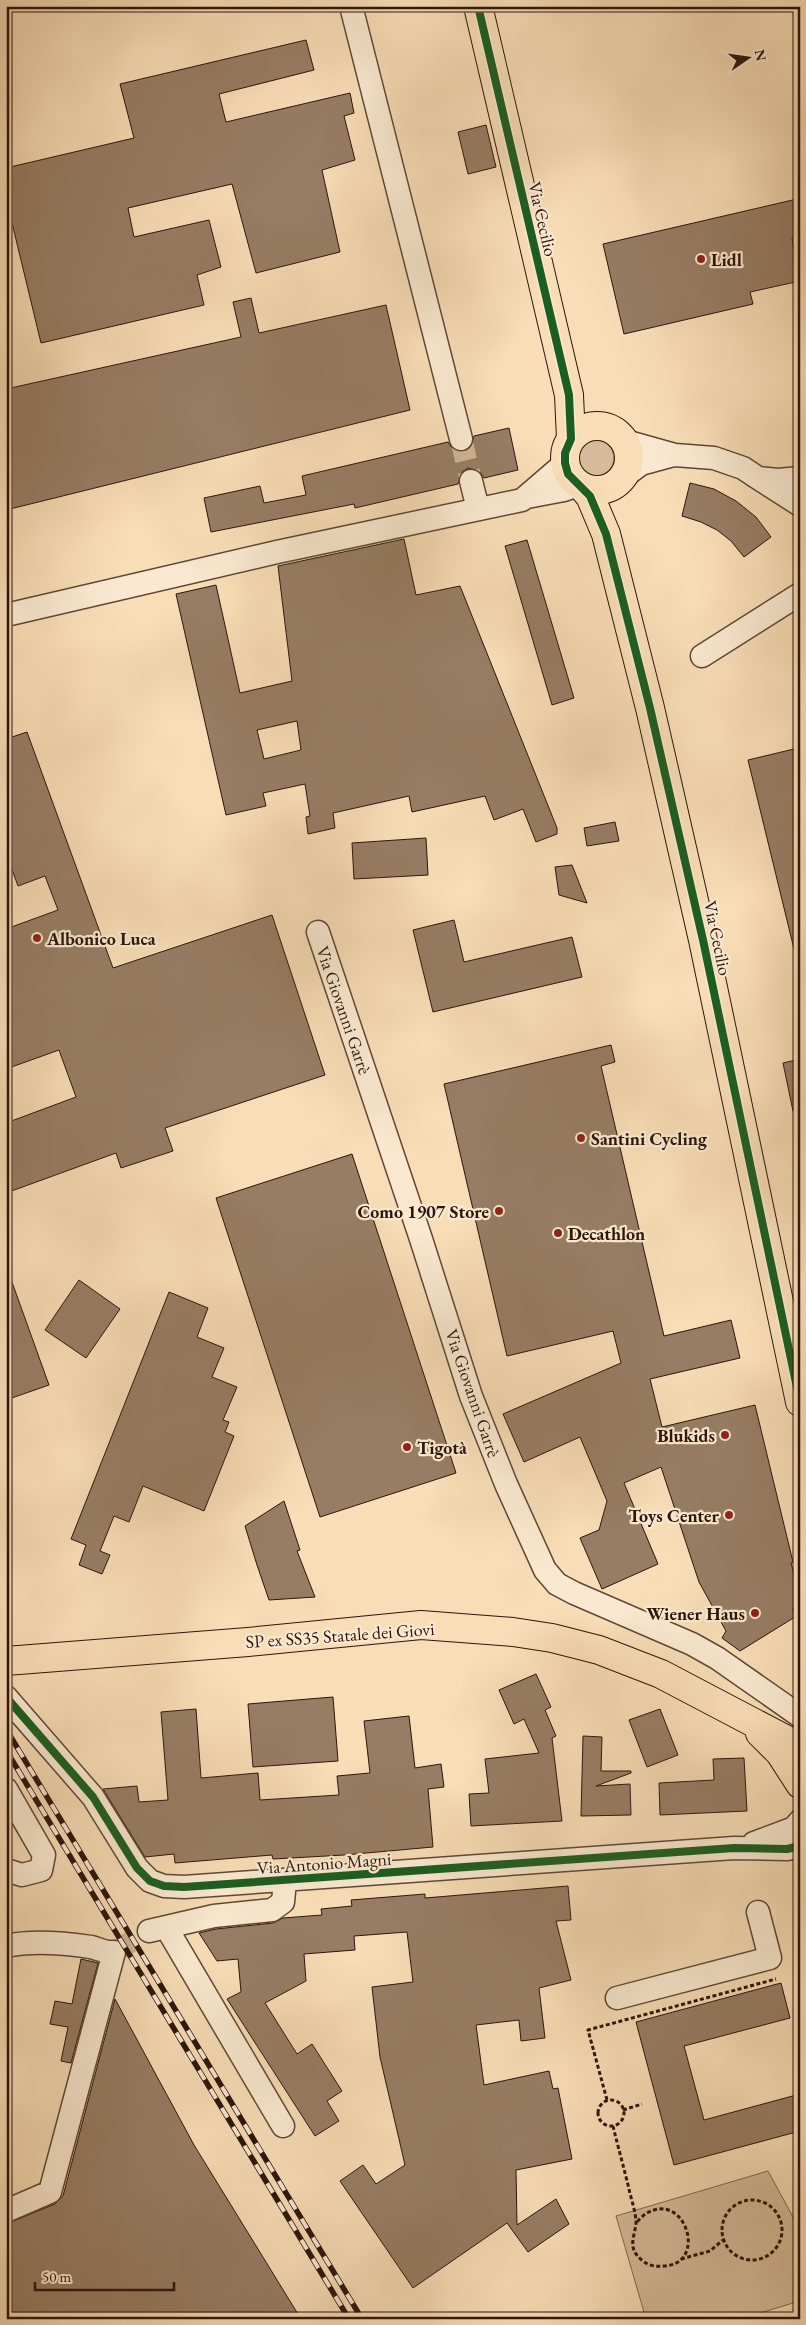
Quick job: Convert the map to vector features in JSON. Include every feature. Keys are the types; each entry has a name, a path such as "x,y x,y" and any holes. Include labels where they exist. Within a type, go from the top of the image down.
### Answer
{"main road":[{"name":"Via Cecilio","path":"478,6 569,395 574,469 590,496 606,534 650,708 703,940 800,1402"},
{"name":"Via Cecilio","path":"561,359 582,396 615,434"},
{"path":"590,426 615,434 630,457 629,466 621,480 601,491 574,469 582,429 590,426"},
{"name":"Via Cecilio","path":"617,577 621,480"},
{"name":"SP ex SS35 Statale dei Giovi","path":"14,1660 248,1642 421,1625 513,1632 552,1638 608,1654 662,1674 746,1720 800,1746"},
{"name":"SP ex SS35 Statale dei Giovi","path":"746,1720 780,1753 800,1784"}],"street":[{"path":"351,6 461,440"},
{"path":"615,434 674,455 714,458 742,468 800,505"},
{"path":"621,480 647,462 674,455"},
{"path":"6,615 277,552 522,500 574,469"},
{"path":"758,478 778,480 800,478"},
{"path":"471,481 478,508"},
{"path":"702,656 800,594"},
{"name":"Via Giovanni Garrè","path":"318,932 422,1239 472,1396 506,1484 545,1570 557,1584 574,1593 692,1644 717,1658 800,1716"},
{"name":"Via Antonio Magni","path":"6,1697 93,1797 137,1868 150,1881 164,1886 184,1887 285,1881 734,1848"},
{"path":"6,1789 44,1855 41,1870 22,1875 6,1870"},
{"path":"734,1848 770,1839 794,1828 800,1821"},
{"path":"734,1848 787,1849 800,1846"},
{"path":"283,2126 157,1929 214,1916 272,1910 283,1902 285,1881"},
{"path":"617,1998 770,1958 758,1912"},
{"path":"6,1946 25,1942 88,1947 114,1952 50,2192 6,2211"}],"path":[{"path":"607,2100 588,2030 776,1980"},
{"path":"607,2100 618,2102 623,2110 622,2118 613,2126 603,2123 598,2114 601,2104 607,2100"},
{"path":"623,2110 642,2104"},
{"path":"613,2126 636,2223"},
{"path":"745,2200 758,2200 770,2204 779,2214 783,2226 782,2239 776,2250 766,2258 753,2261 740,2258 730,2251 723,2240 722,2227 725,2215 734,2205 745,2200"},
{"path":"681,2259 689,2245 688,2229 678,2215 664,2209 648,2212 636,2223 632,2236 634,2250 642,2261 655,2267 669,2266 681,2259 710,2252 723,2240"}],"shaded area":[{"path":"596,440 603,441 609,445 613,451 613,465 609,471 603,475 596,476 589,475 583,471 579,465 578,458 579,451 583,445 589,441"},
{"path":"768,2171 800,2230 800,2301 740,2319 646,2319 616,2216"}],"building":[{"path":"306,40 314,70 219,94 226,122 350,93 354,113 344,116 355,160 322,170 340,252 256,273 232,184 128,208 134,237 209,220 221,267 197,275 204,305 41,343 6,198 6,168 134,138 120,84"},
{"path":"486,125 496,167 468,174 458,132"},
{"name":"Lidl","path":"797,199 800,210 800,236 792,238 800,281 750,292 753,304 624,334 603,244"},
{"path":"251,298 259,333 386,305 410,410 6,510 6,389 241,337 233,302"},
{"path":"509,428 518,470 484,478 480,472 468,468 462,472 458,484 355,508 354,504 211,532 204,498 260,486 264,503 306,495 302,476 448,442 452,448 464,452 470,448 474,436"},
{"path":"690,483 714,489 736,501 756,517 771,537 744,557 731,541 717,530 682,516"},
{"path":"404,539 416,595 460,586 557,828 557,834 536,842 523,809 494,820 485,796 412,812 409,796 333,813 335,828 308,834 306,817 310,816 305,784 263,793 266,806 226,815 176,594 216,585 240,693 292,681 278,566","holes":["297,721 301,750 264,759 257,730"]},
{"path":"527,540 574,698 552,705 505,546"},
{"path":"27,732 113,968 272,915 325,1075 165,1128 173,1151 121,1168 116,1153 6,1193 6,1123 76,1097 59,1050 6,1069 6,929 58,910 45,876 18,886 6,853 6,739"},
{"path":"794,749 800,770 800,948 794,949 748,760"},
{"path":"615,822 619,841 587,846 584,828"},
{"path":"426,838 428,875 354,879 352,843"},
{"path":"572,865 587,903 559,895 555,867"},
{"path":"454,920 464,962 572,937 582,977 433,1012 413,930"},
{"path":"611,1045 615,1062 601,1066 664,1336 731,1320 740,1358 650,1379 662,1427 755,1405 793,1562 791,1563 800,1595 800,1605 793,1609 795,1617 740,1651 722,1638 726,1631 699,1582 661,1467 624,1483 658,1564 602,1589 580,1538 599,1530 607,1501 580,1437 524,1462 503,1414 621,1363 613,1331 507,1356 444,1084"},
{"path":"800,1059 800,1111 793,1111 783,1063"},
{"path":"352,1154 456,1473 320,1517 216,1198"},
{"path":"8,1271 49,1385 6,1400 6,1382 12,1380 6,1363 6,1272"},
{"path":"79,1280 120,1309 86,1358 45,1330"},
{"path":"169,1292 208,1308 197,1337 224,1348 212,1377 237,1387 223,1420 229,1422 225,1432 234,1436 204,1511 143,1486 129,1522 114,1516 100,1551 110,1555 102,1574 79,1565 86,1545 71,1539"},
{"path":"284,1501 300,1550 297,1551 315,1597 269,1600 257,1565 245,1526"},
{"path":"536,1674 551,1707 545,1710 556,1736 552,1738 562,1821 471,1826 469,1794 489,1793 485,1759 539,1753 524,1719 514,1724 499,1690"},
{"path":"333,1697 338,1761 253,1767 248,1704"},
{"path":"196,1709 201,1778 258,1773 260,1800 339,1795 337,1776 370,1773 364,1721 409,1716 415,1768 441,1764 444,1787 428,1789 433,1847 344,1855 273,1859 272,1855 175,1863 174,1854 145,1857 103,1789 137,1786 139,1802 168,1800 161,1712"},
{"path":"660,1709 678,1755 647,1767 629,1720"},
{"path":"583,1736 602,1737 601,1771 631,1771 631,1773 596,1786 630,1784 631,1815 581,1816"},
{"path":"744,1758 747,1811 660,1815 659,1783 714,1780 713,1759"},
{"path":"568,1886 571,1920 556,1921 571,1980 539,1988 545,2038 521,2041 519,2020 476,2025 484,2085 549,2071 553,2089 558,2088 572,2159 516,2170 517,2225 556,2199 569,2224 528,2252 507,2223 413,2288 340,2181 363,2165 376,2184 405,2165 380,2057 372,1987 413,1982 407,1932 354,1936 355,1950 304,1954 306,1981 265,2003 297,2054 312,2044 342,2091 327,2101 339,2121 315,2136 227,1999 241,1992 238,1959 217,1961 199,1933 216,1929 273,1923 283,1918 322,1915 321,1909 352,1906 351,1900 425,1894 425,1898"},
{"path":"81,1959 98,1963 71,2063 61,2061 68,2027 50,2024 55,2001 72,2004"},
{"path":"781,1983 790,2018 684,2046 704,2120 800,2094 800,2131 674,2165 636,2022"},
{"path":"115,1999 194,2145 301,2319 6,2319 6,2224 55,2204 63,2196"}],"tunnel":[{"path":"461,439 471,481"},
{"path":"114,1952 149,1931"}],"railway":[{"path":"6,1729 362,2319"},
{"path":"6,1750 349,2319"}],"cycle path":[{"path":"478,6 569,395 571,439 565,453 565,463 568,474 590,496 606,534 650,708 703,940 800,1402"},
{"path":"6,1697 93,1797 137,1868 150,1881 164,1886 184,1887 734,1848 787,1849 800,1846"}],"place":[{"name":"Lidl","path":"701,259"},
{"name":"Albonico Luca","path":"37,938"},
{"name":"Santini Cycling","path":"581,1138"},
{"name":"Como 1907 Store","path":"499,1211"},
{"name":"Decathlon","path":"558,1233"},
{"name":"Blukids","path":"725,1435"},
{"name":"Tigotà","path":"407,1447"},
{"name":"Toys Center","path":"729,1515"},
{"name":"Wiener Haus","path":"755,1613"}]}
